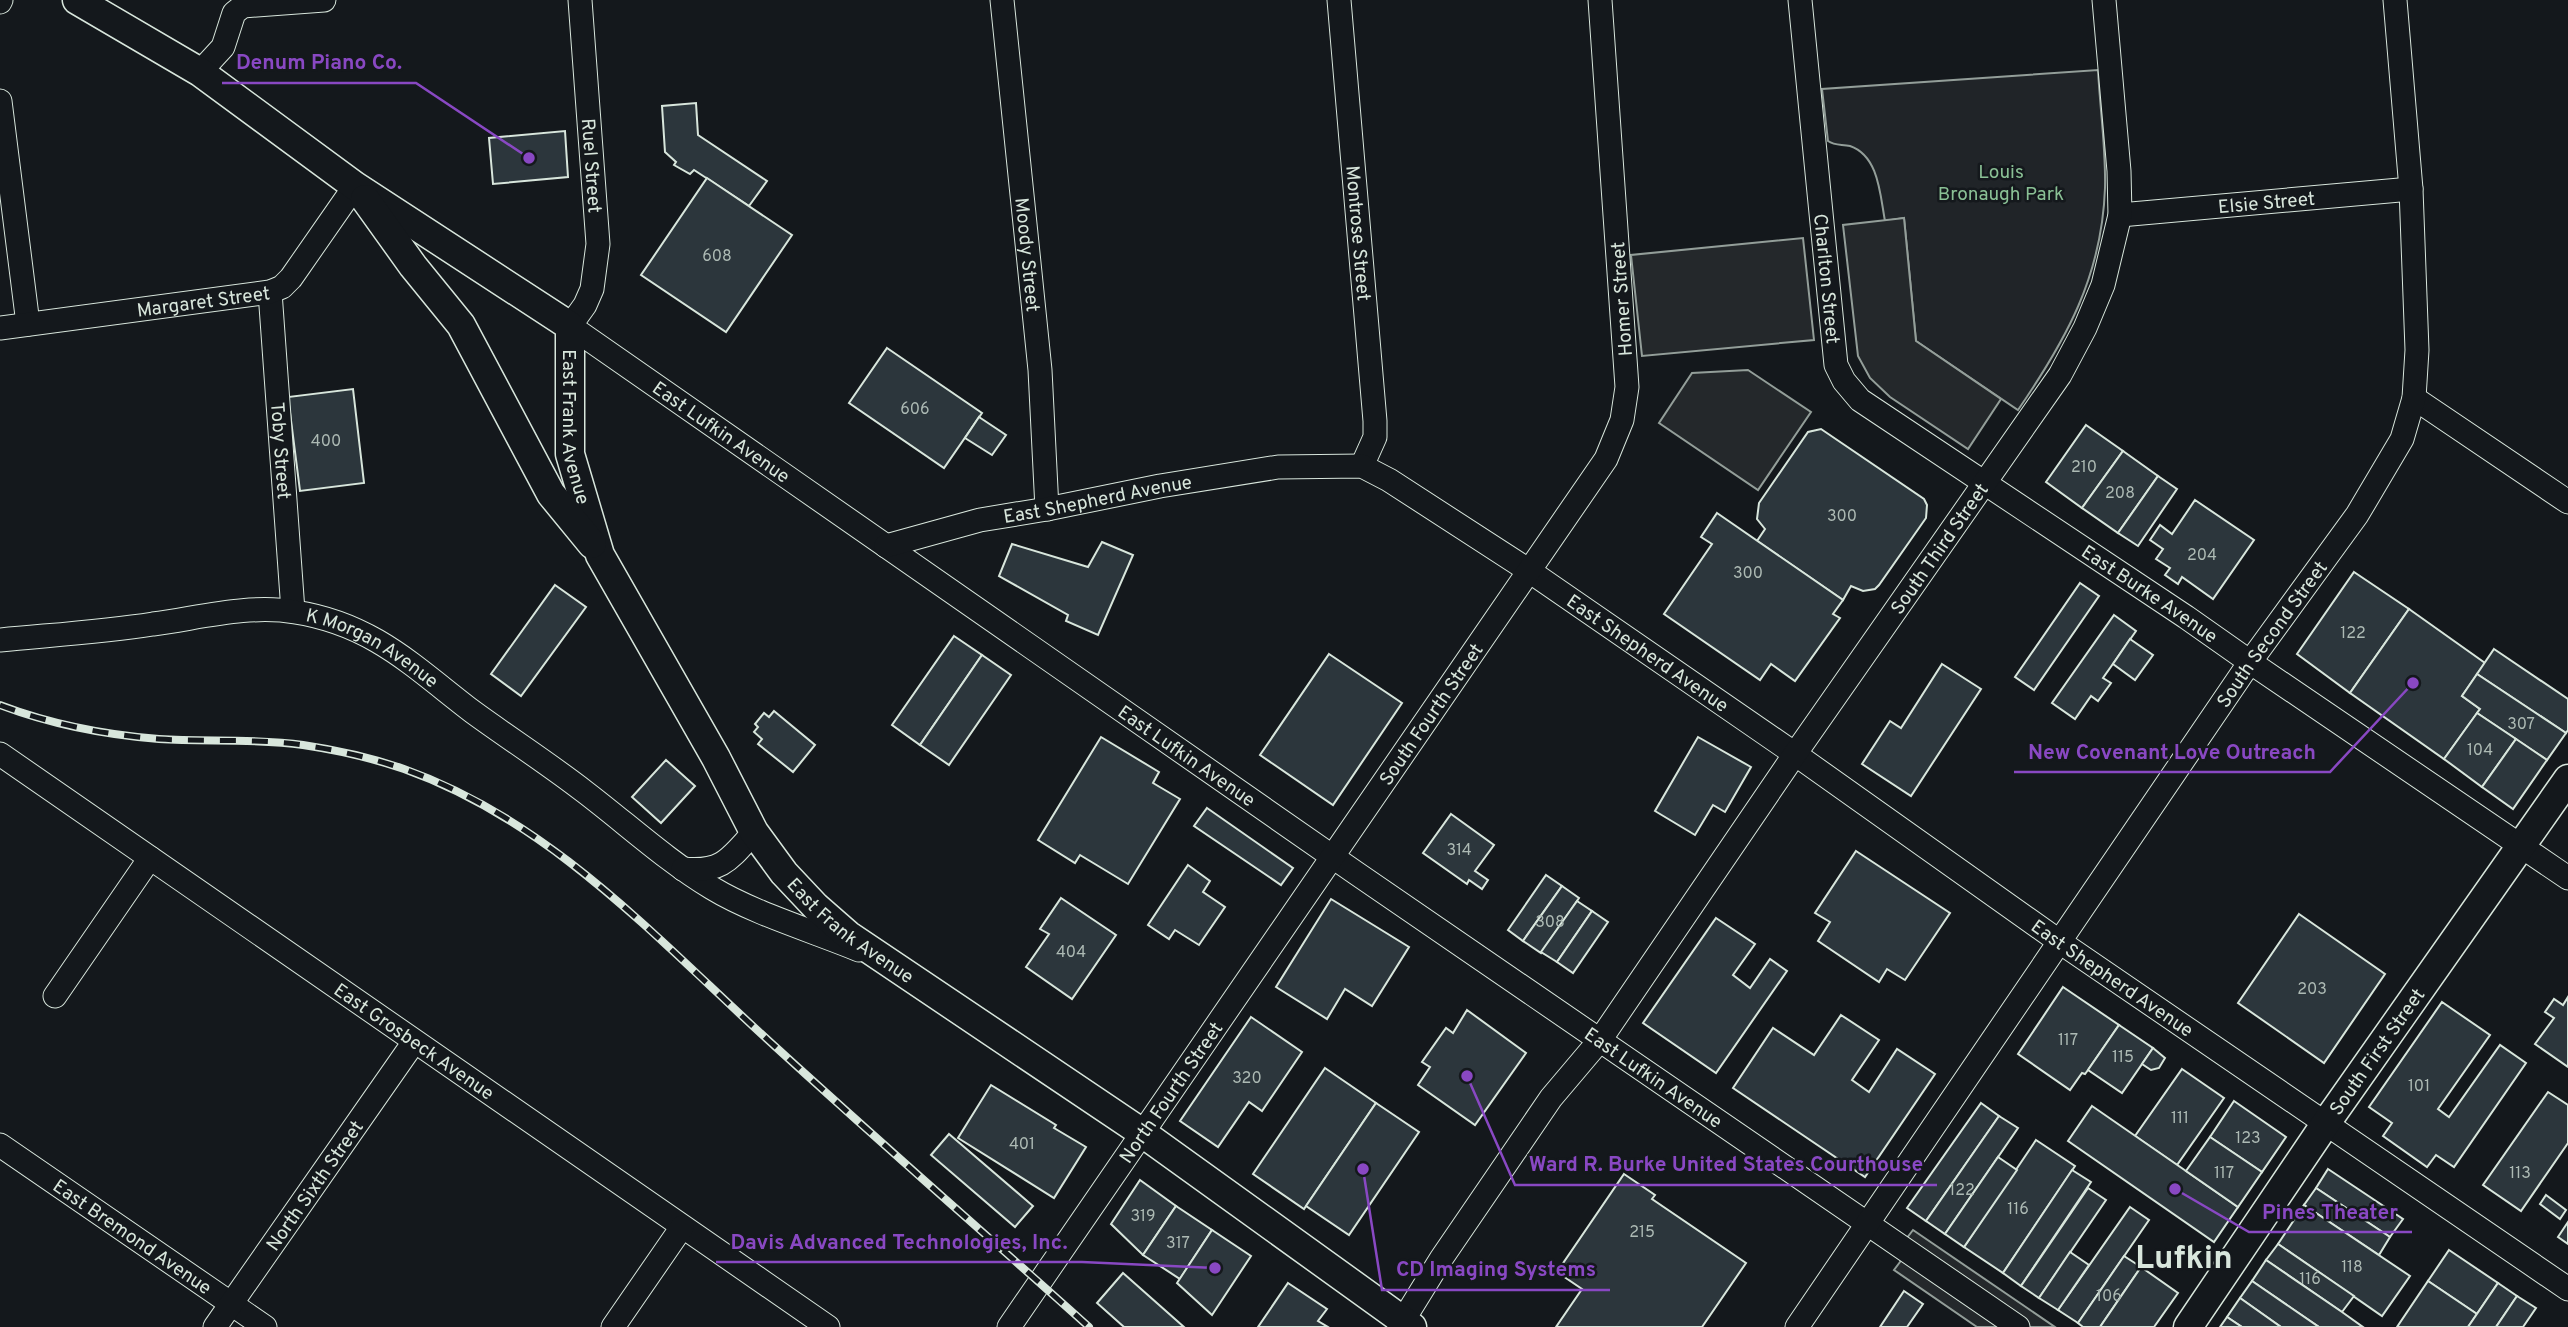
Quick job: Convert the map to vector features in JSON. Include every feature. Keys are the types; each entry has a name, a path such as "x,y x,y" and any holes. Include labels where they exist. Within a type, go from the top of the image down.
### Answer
{"main road":[{"name":"East Lufkin Avenue","path":"77,0 200,72 355,186 570,326"},
{"name":"East Lufkin Avenue","path":"117,0 167,52"},
{"name":"East Lufkin Avenue","path":"355,186 460,325 551,494 600,555"},
{"name":"East Frank Avenue","path":"570,326 570,454 600,555 716,758 754,832 784,873 816,907 848,935 1141,1132 1405,1325"},
{"name":"South First Street","path":"2188,1327 2326,1123 2568,779"}],"street":[{"path":"200,72 223,47 234,13 243,6 324,0"},
{"name":"Ruel Street","path":"570,326 592,289 598,244 580,0"},
{"name":"Moody Street","path":"1002,0 1040,370 1047,509"},
{"name":"Montrose Street","path":"1339,0 1375,421 1375,437 1362,466"},
{"name":"Homer Street","path":"1528,570 1606,458 1622,420 1627,387 1600,0"},
{"name":"Charlton Street","path":"1800,0 1836,366 1844,381 1860,400 1986,483"},
{"name":"South Third Street","path":"1405,1325 1441,1259 1551,1098 1600,1040 1795,754 1986,483 2060,375 2085,328 2103,285 2120,215 2119,171 2104,0"},
{"name":"South Second Street","path":"1797,1327 2250,662 2357,515 2402,439 2414,398 2417,350 2412,189 2395,0"},
{"path":"0,101 28,324"},
{"name":"Margaret Street","path":"0,328 270,292 282,287 291,278 355,186"},
{"name":"Elsie Street","path":"2120,215 2412,189"},
{"name":"Toby Street","path":"270,292 293,611"},
{"name":"East Lufkin Avenue","path":"570,326 1333,857 1867,1226 2018,1327"},
{"path":"2414,398 2568,502"},
{"name":"East Shepherd Avenue","path":"886,546 980,520 1160,486 1278,467 1362,466 1389,480 1528,570 1795,754 2060,943 2568,1289"},
{"name":"East Burke Avenue","path":"1986,483 2568,878"},
{"name":"South Fourth Street","path":"1333,857 1528,570"},
{"name":"K Morgan Avenue","path":"0,640 150,625 242,611 293,611 324,618 367,635 400,653 472,710 713,889 750,907 884,960"},
{"name":"East Grosbeck Avenue","path":"0,754 828,1327"},
{"path":"683,869 713,869 723,864 754,832"},
{"name":"North Fourth Street","path":"1009,1327 1333,857"},
{"path":"55,996 150,858"},
{"name":"North Sixth Street","path":"215,1327 414,1042"},
{"name":"East Bremond Avenue","path":"0,1145 265,1327"},
{"path":"612,1327 682,1227"}],"green space":[{"name":"Louis Bronaugh Park","path":"2098,70 2105,188 2097,250 2089,278 2066,332 2018,410 1916,341 1904,218 1885,221 1879,188 1867,158 1850,146 1828,141 1822,89"}],"shaded area":[{"path":"1904,218 1916,341 2001,399 1968,449 1890,397 1870,378 1858,356 1843,225"},
{"path":"1803,238 1814,340 1642,356 1631,255"},
{"path":"1748,370 1811,412 1758,490 1659,423 1692,373"},
{"path":"1913,1230 2055,1327 2025,1327 1903,1243"},
{"path":"1903,1258 2005,1327 1977,1327 1894,1270"}],"building":[{"path":"696,103 698,135 767,181 749,206 694,170 690,174 674,165 676,162 665,152 662,106"},
{"path":"565,131 568,177 493,184 489,138"},
{"path":"707,178 792,235 726,332 641,275"},
{"path":"887,348 982,413 944,468 849,403"},
{"path":"353,389 364,483 300,491 288,397"},
{"path":"979,417 1006,435 992,455 965,438"},
{"path":"2086,425 2123,451 2082,508 2046,482"},
{"path":"1821,429 1924,499 1927,505 1926,518 1879,585 1875,589 1863,591 1851,586 1843,600 1757,541 1765,529 1757,519 1759,503 1808,432"},
{"path":"2123,451 2158,476 2118,533 2082,508"},
{"path":"2158,476 2177,489 2138,546 2118,533"},
{"path":"2195,500 2254,540 2213,599 2182,577 2178,584 2165,575 2170,568 2156,559 2163,549 2150,540 2160,525 2172,534"},
{"path":"1717,513 1843,600 1833,614 1840,618 1795,681 1771,664 1760,680 1664,614 1712,544 1701,537"},
{"path":"1102,542 1133,555 1098,635 1066,621 1068,615 999,576 1012,544 1088,567"},
{"path":"2354,572 2409,609 2350,693 2297,654"},
{"path":"2080,583 2099,596 2034,690 2015,677"},
{"path":"555,585 586,607 521,696 491,674"},
{"path":"2409,609 2485,663 2462,696 2480,709 2444,759 2350,693"},
{"path":"2114,615 2136,631 2103,678 2111,683 2098,701 2091,696 2075,719 2052,703"},
{"path":"954,636 982,655 920,745 892,725"},
{"path":"2130,639 2153,655 2135,680 2113,664"},
{"path":"2494,649 2568,699 2566,733 2477,674"},
{"path":"1329,654 1402,703 1333,805 1260,755"},
{"path":"982,655 1011,675 949,765 920,745"},
{"path":"1942,664 1981,689 1911,796 1862,764 1890,721 1901,728"},
{"path":"2477,674 2566,733 2547,760 2477,713 2480,709 2462,696"},
{"path":"774,711 815,745 793,772 758,744 762,739 754,732 758,727 755,724 764,713 769,717"},
{"path":"2477,713 2516,739 2482,787 2444,759"},
{"path":"1101,737 1159,772 1153,783 1180,799 1128,884 1080,855 1075,863 1038,840"},
{"path":"1698,737 1751,767 1725,812 1713,805 1695,835 1655,811"},
{"path":"2516,739 2547,760 2513,809 2482,787"},
{"path":"666,760 695,786 661,823 632,797"},
{"path":"1207,808 1293,868 1281,885 1194,826"},
{"path":"1451,814 1494,845 1475,871 1488,880 1482,889 1469,880 1467,884 1423,853"},
{"path":"1856,851 1950,913 1905,980 1887,969 1879,982 1818,941 1830,922 1815,913"},
{"path":"1188,865 1210,881 1203,892 1225,907 1199,945 1175,930 1169,939 1148,925"},
{"path":"1546,875 1562,886 1523,941 1508,930"},
{"path":"1562,886 1579,898 1541,953 1523,941"},
{"path":"1061,898 1116,935 1072,999 1026,967 1049,934 1040,929"},
{"path":"1331,899 1409,947 1372,1006 1345,989 1327,1019 1276,987"},
{"path":"1577,901 1592,911 1557,962 1541,952"},
{"path":"1592,911 1608,922 1573,973 1557,962"},
{"path":"2299,914 2385,974 2324,1063 2238,1003"},
{"path":"1716,918 1755,944 1733,975 1750,988 1770,959 1787,971 1716,1073 1643,1023"},
{"path":"2063,987 2119,1025 2085,1074 2082,1073 2070,1090 2018,1054"},
{"path":"2568,997 2568,1067 2535,1044 2554,1018 2545,1012 2554,999 2563,1005"},
{"path":"2442,1002 2490,1035 2438,1109 2449,1117 2500,1045 2526,1063 2454,1167 2436,1155 2427,1167 2383,1136 2392,1123 2369,1107"},
{"path":"1467,1010 1526,1053 1475,1125 1418,1085 1430,1067 1422,1062 1446,1028 1453,1033"},
{"path":"1841,1015 1879,1040 1852,1080 1869,1092 1897,1049 1935,1074 1865,1177 1733,1088 1773,1028 1814,1055"},
{"path":"1251,1017 1302,1052 1262,1111 1249,1102 1218,1147 1180,1121"},
{"path":"2119,1025 2153,1048 2122,1093 2088,1070"},
{"path":"2153,1048 2165,1058 2159,1068 2151,1070 2142,1064"},
{"path":"1325,1068 1376,1103 1304,1209 1253,1174"},
{"path":"2182,1069 2224,1098 2177,1165 2135,1136"},
{"path":"991,1085 1086,1147 1054,1198 958,1138"},
{"path":"2548,1092 2568,1105 2568,1143 2521,1211 2483,1185"},
{"path":"2234,1101 2286,1137 2262,1172 2210,1137"},
{"path":"1376,1103 1419,1132 1349,1235 1306,1206"},
{"path":"1981,1103 1999,1116 1926,1221 1907,1208"},
{"path":"2092,1106 2238,1207 2214,1242 2068,1141"},
{"path":"1999,1116 2018,1128 1945,1234 1926,1221"},
{"path":"949,1134 1033,1206 1015,1227 931,1155"},
{"path":"2210,1137 2262,1172 2238,1207 2186,1171"},
{"path":"2036,1140 2075,1166 2003,1273 1964,1247"},
{"path":"1998,1157 2017,1170 1964,1247 1945,1234"},
{"path":"2328,1169 2403,1219 2390,1237 2316,1188"},
{"path":"2072,1170 2091,1182 2021,1286 2003,1273"},
{"path":"1624,1174 1655,1195 1652,1199 1746,1263 1702,1327 1556,1327 1582,1289 1557,1272"},
{"path":"1140,1180 1176,1206 1143,1255 1111,1224"},
{"path":"2088,1188 2106,1200 2039,1298 2021,1286"},
{"path":"2316,1188 2390,1237 2379,1255 2304,1205"},
{"path":"2546,1195 2566,1210 2560,1219 2540,1204"},
{"path":"2304,1205 2410,1276 2382,1316 2278,1244"},
{"path":"1176,1206 1212,1230 1180,1279 1143,1255"},
{"path":"2130,1207 2149,1220 2078,1323 2058,1310"},
{"path":"2568,1222 2568,1244 2558,1237"},
{"path":"1212,1230 1251,1256 1212,1315 1177,1283"},
{"path":"2278,1244 2354,1296 2342,1312 2266,1260"},
{"path":"2449,1250 2498,1283 2477,1314 2428,1281"},
{"path":"2070,1252 2089,1265 2058,1310 2039,1298"},
{"path":"2124,1256 2141,1267 2100,1327 2083,1327 2078,1323"},
{"path":"2266,1260 2363,1327 2319,1327 2252,1281"},
{"path":"2141,1267 2178,1293 2154,1327 2100,1327"},
{"path":"1123,1273 1184,1327 1124,1327 1097,1303"},
{"path":"2252,1281 2319,1327 2281,1327 2240,1298"},
{"path":"2428,1281 2477,1314 2468,1327 2397,1327"},
{"path":"1288,1283 1327,1309 1318,1321 1328,1327 1258,1327"},
{"path":"2498,1283 2517,1296 2496,1327 2468,1327"},
{"path":"1904,1291 1923,1304 1907,1327 1880,1327"},
{"path":"2517,1296 2536,1308 2523,1327 2496,1327"},
{"path":"2240,1298 2281,1327 2242,1327 2227,1317"},
{"path":"2227,1317 2242,1327 2220,1327"}],"railway":[{"path":"0,705 59,723 119,735 285,743 354,755 404,769 457,791 507,819 554,851 642,923 808,1076 1089,1327"}],"place":[{"name":"Denum Piano Co.","path":"529,158"},
{"name":"New Covenant Love Outreach","path":"2413,683"},
{"name":"Ward R. Burke United States Courthouse","path":"1467,1076"},
{"name":"CD Imaging Systems","path":"1363,1169"},
{"name":"Pines Theater","path":"2175,1189"},
{"name":"Davis Advanced Technologies, Inc.","path":"1215,1268"}],"district":[{"name":"Lufkin","path":"2184,1256"}]}
